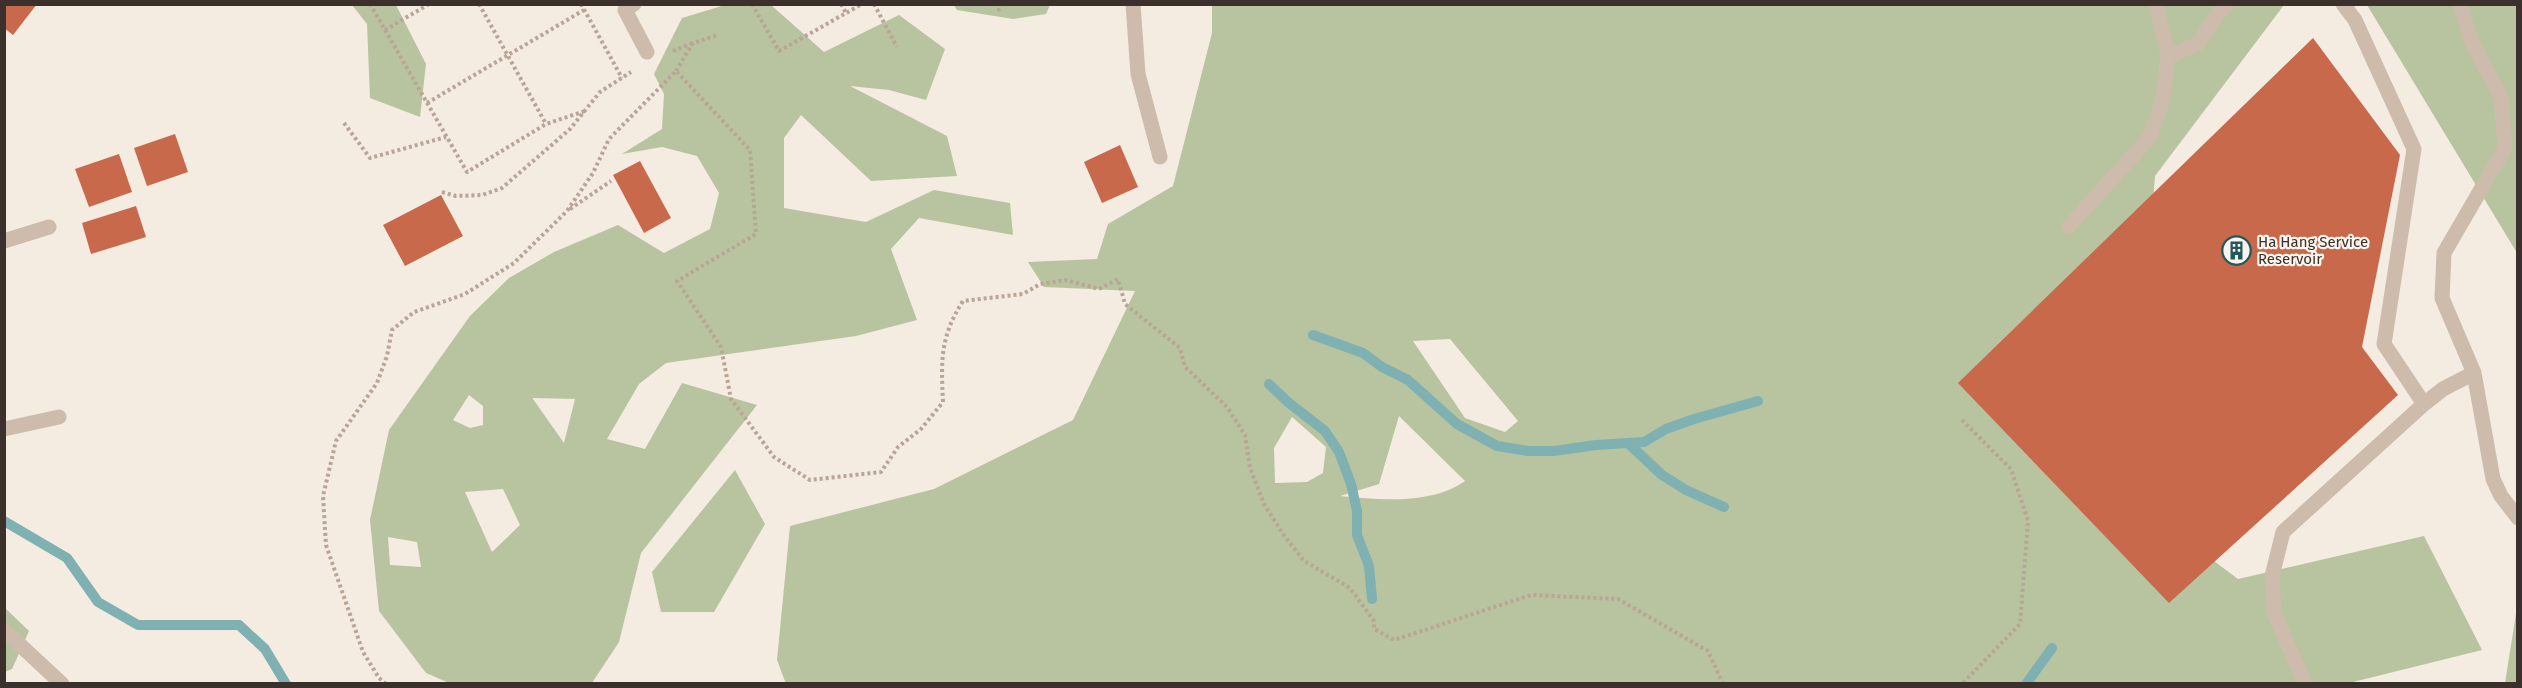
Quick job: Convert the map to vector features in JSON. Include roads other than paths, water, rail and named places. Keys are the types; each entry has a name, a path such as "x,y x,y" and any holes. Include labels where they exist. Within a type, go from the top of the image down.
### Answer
{"lane":[{"path":"1133,4 1138,74 1160,157"},
{"path":"2069,226 2150,137 2162,102 2168,56 2156,4"},
{"path":"2168,56 2198,44 2227,4"},
{"path":"2343,4 2355,20 2414,149 2384,344 2424,404"},
{"path":"2460,4 2472,43 2501,97 2505,148 2444,253 2442,298 2474,373 2493,479 2501,496 2517,518"},
{"path":"627,6 647,51"},
{"path":"4,241 49,227"},
{"path":"2305,684 2274,613 2272,576 2283,532 2424,404 2444,389 2474,373"},
{"path":"4,429 59,417"},
{"path":"4,630 62,684"}],"waterway":[{"path":"1313,335 1363,353 1382,367 1408,380 1457,424 1497,446 1528,451 1554,451 1644,442 1666,429 1758,401"},
{"path":"1269,384 1325,431 1339,452 1351,484 1357,511 1357,535 1369,566 1372,599"},
{"path":"1629,444 1662,475 1686,490 1724,507"},
{"path":"4,521 67,558 98,602 138,625 239,625 265,649 286,684"},
{"path":"2026,684 2052,648"}],"place":[{"name":"Ha Hang Service Reservoir","path":"2237,251"}]}
